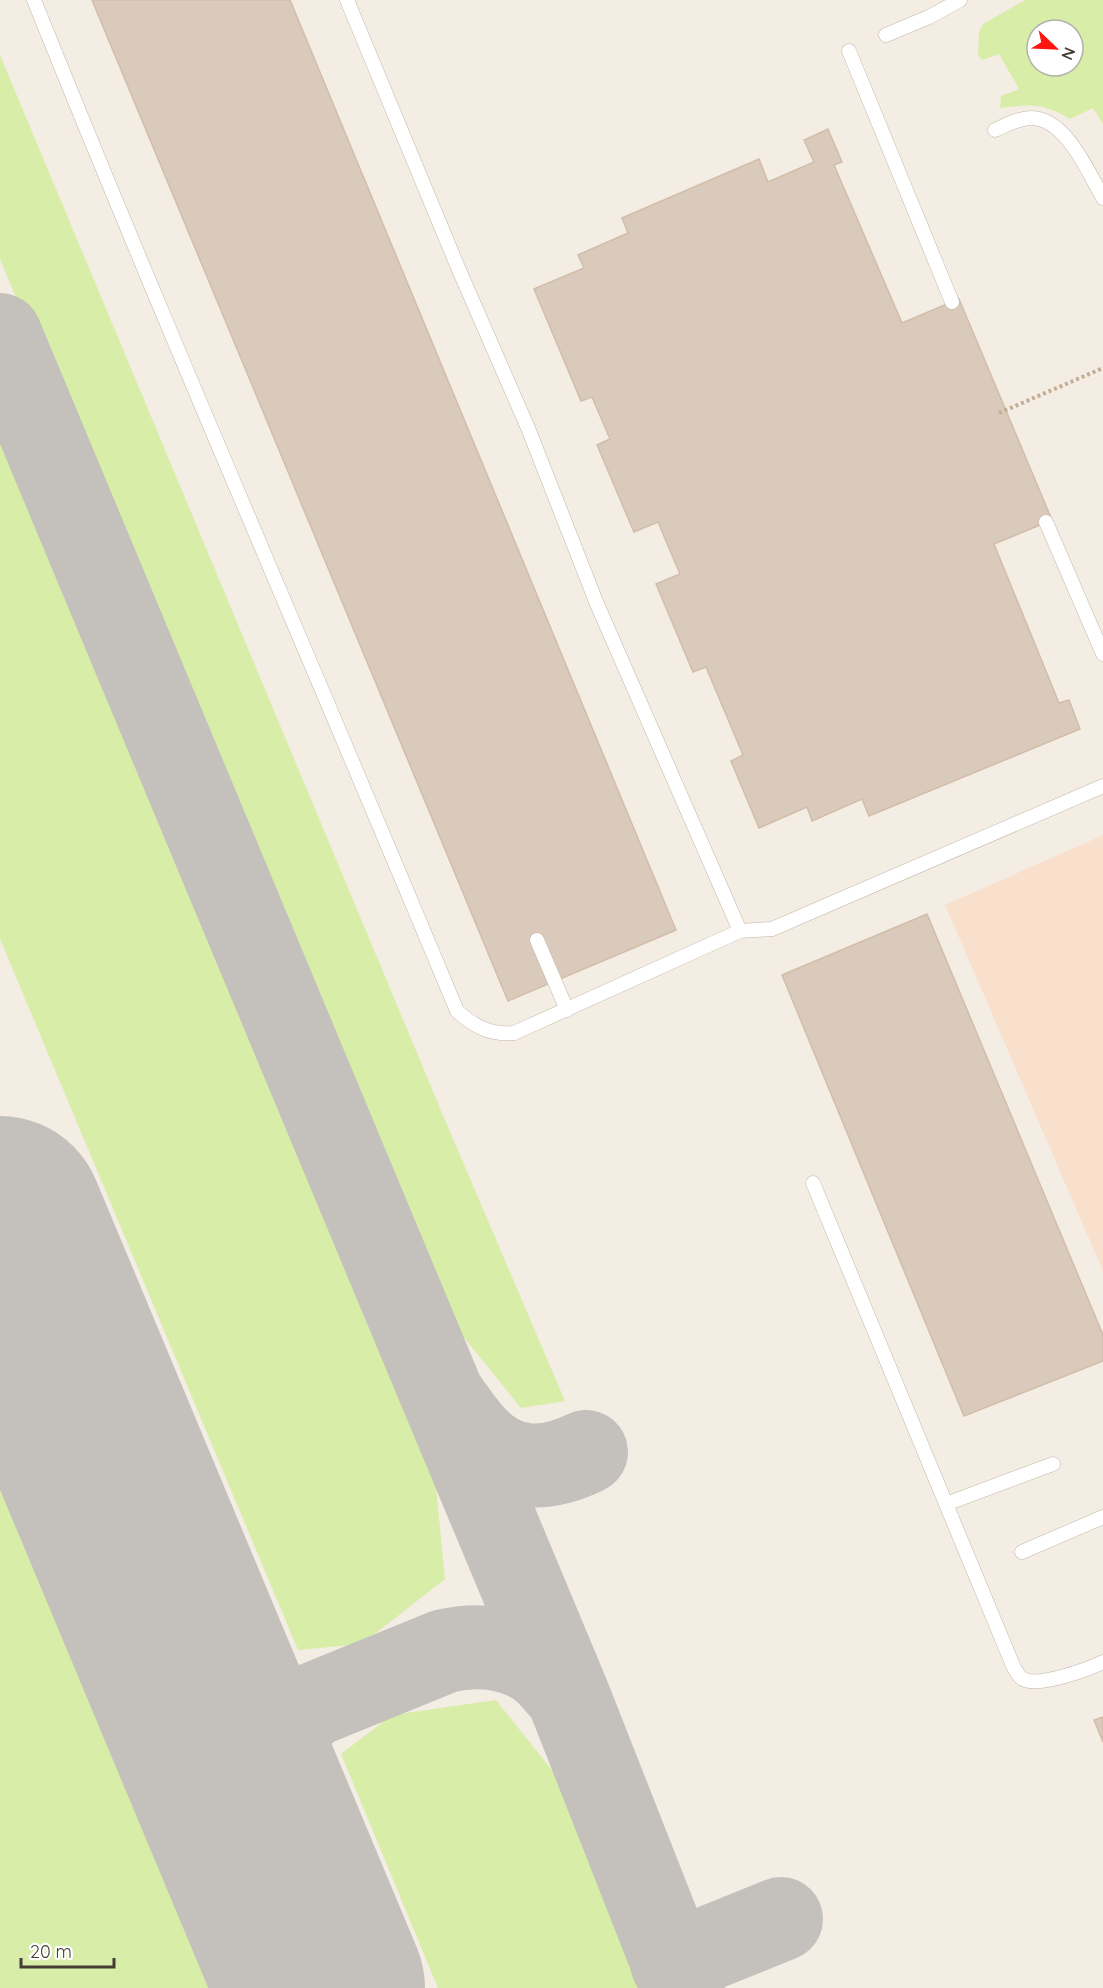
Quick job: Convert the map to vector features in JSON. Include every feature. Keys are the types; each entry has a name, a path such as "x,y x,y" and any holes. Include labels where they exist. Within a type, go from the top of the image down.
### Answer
{"lane":[{"path":"34,0 249,520 390,846 457,1011 469,1022 482,1029 502,1034 514,1033 740,931 772,929 1103,786"},
{"path":"347,0 528,428 597,604 740,931"},
{"path":"886,35 960,0"},
{"path":"849,51 952,302"},
{"path":"995,130 1016,121 1031,118 1054,125 1078,153 1103,198"},
{"path":"1046,522 1103,654"},
{"path":"537,940 567,1010"},
{"path":"813,1183 1014,1668 1021,1678 1029,1681 1075,1674 1103,1662"},
{"path":"946,1504 1053,1464"},
{"path":"1022,1552 1103,1517"}],"path":[{"path":"999,413 1103,368"}],"shaded area":[{"path":"1103,835 1103,1271 945,905"}],"green space":[{"path":"1025,0 1103,0 1103,124 1093,108 1070,119 1044,107 1000,108 1001,96 1019,89 999,54 982,60 978,55 979,32 983,24"},
{"path":"0,55 445,1120 565,1401 521,1408 449,1319 371,1153 0,259"},
{"path":"0,410 383,1327 434,1466 445,1579 362,1644 298,1650 0,939"},
{"path":"0,1488 211,1988 0,1988"},
{"path":"496,1700 567,1789 624,1904 659,1988 438,1988 341,1754 392,1715"}],"building":[{"path":"92,0 290,0 676,930 508,1001"},
{"path":"828,129 842,162 834,165 902,323 959,299 1052,520 994,544 1059,703 1069,700 1080,729 869,816 862,799 812,821 807,807 759,828 731,761 743,755 706,667 693,672 656,584 680,574 658,522 634,532 597,445 610,439 592,397 581,401 534,289 584,268 578,255 628,233 622,218 759,159 768,182 814,162 804,140"},
{"path":"927,914 1103,1335 1103,1361 964,1416 782,975"},
{"path":"1103,1717 1103,1742 1094,1720"}],"taxiway":[{"path":"0,335 568,1696 683,1988"},
{"path":"445,1399 474,1437 487,1449 513,1462 527,1465 556,1463 586,1452"},
{"path":"251,1821 256,1789 266,1763 287,1730 310,1706 445,1651 472,1647 500,1649 513,1653 538,1665 568,1696"},
{"path":"183,1658 210,1682 240,1698 274,1707 310,1706"},
{"path":"672,1963 781,1919"}],"runway":[{"path":"0,1220 321,1988"}]}
